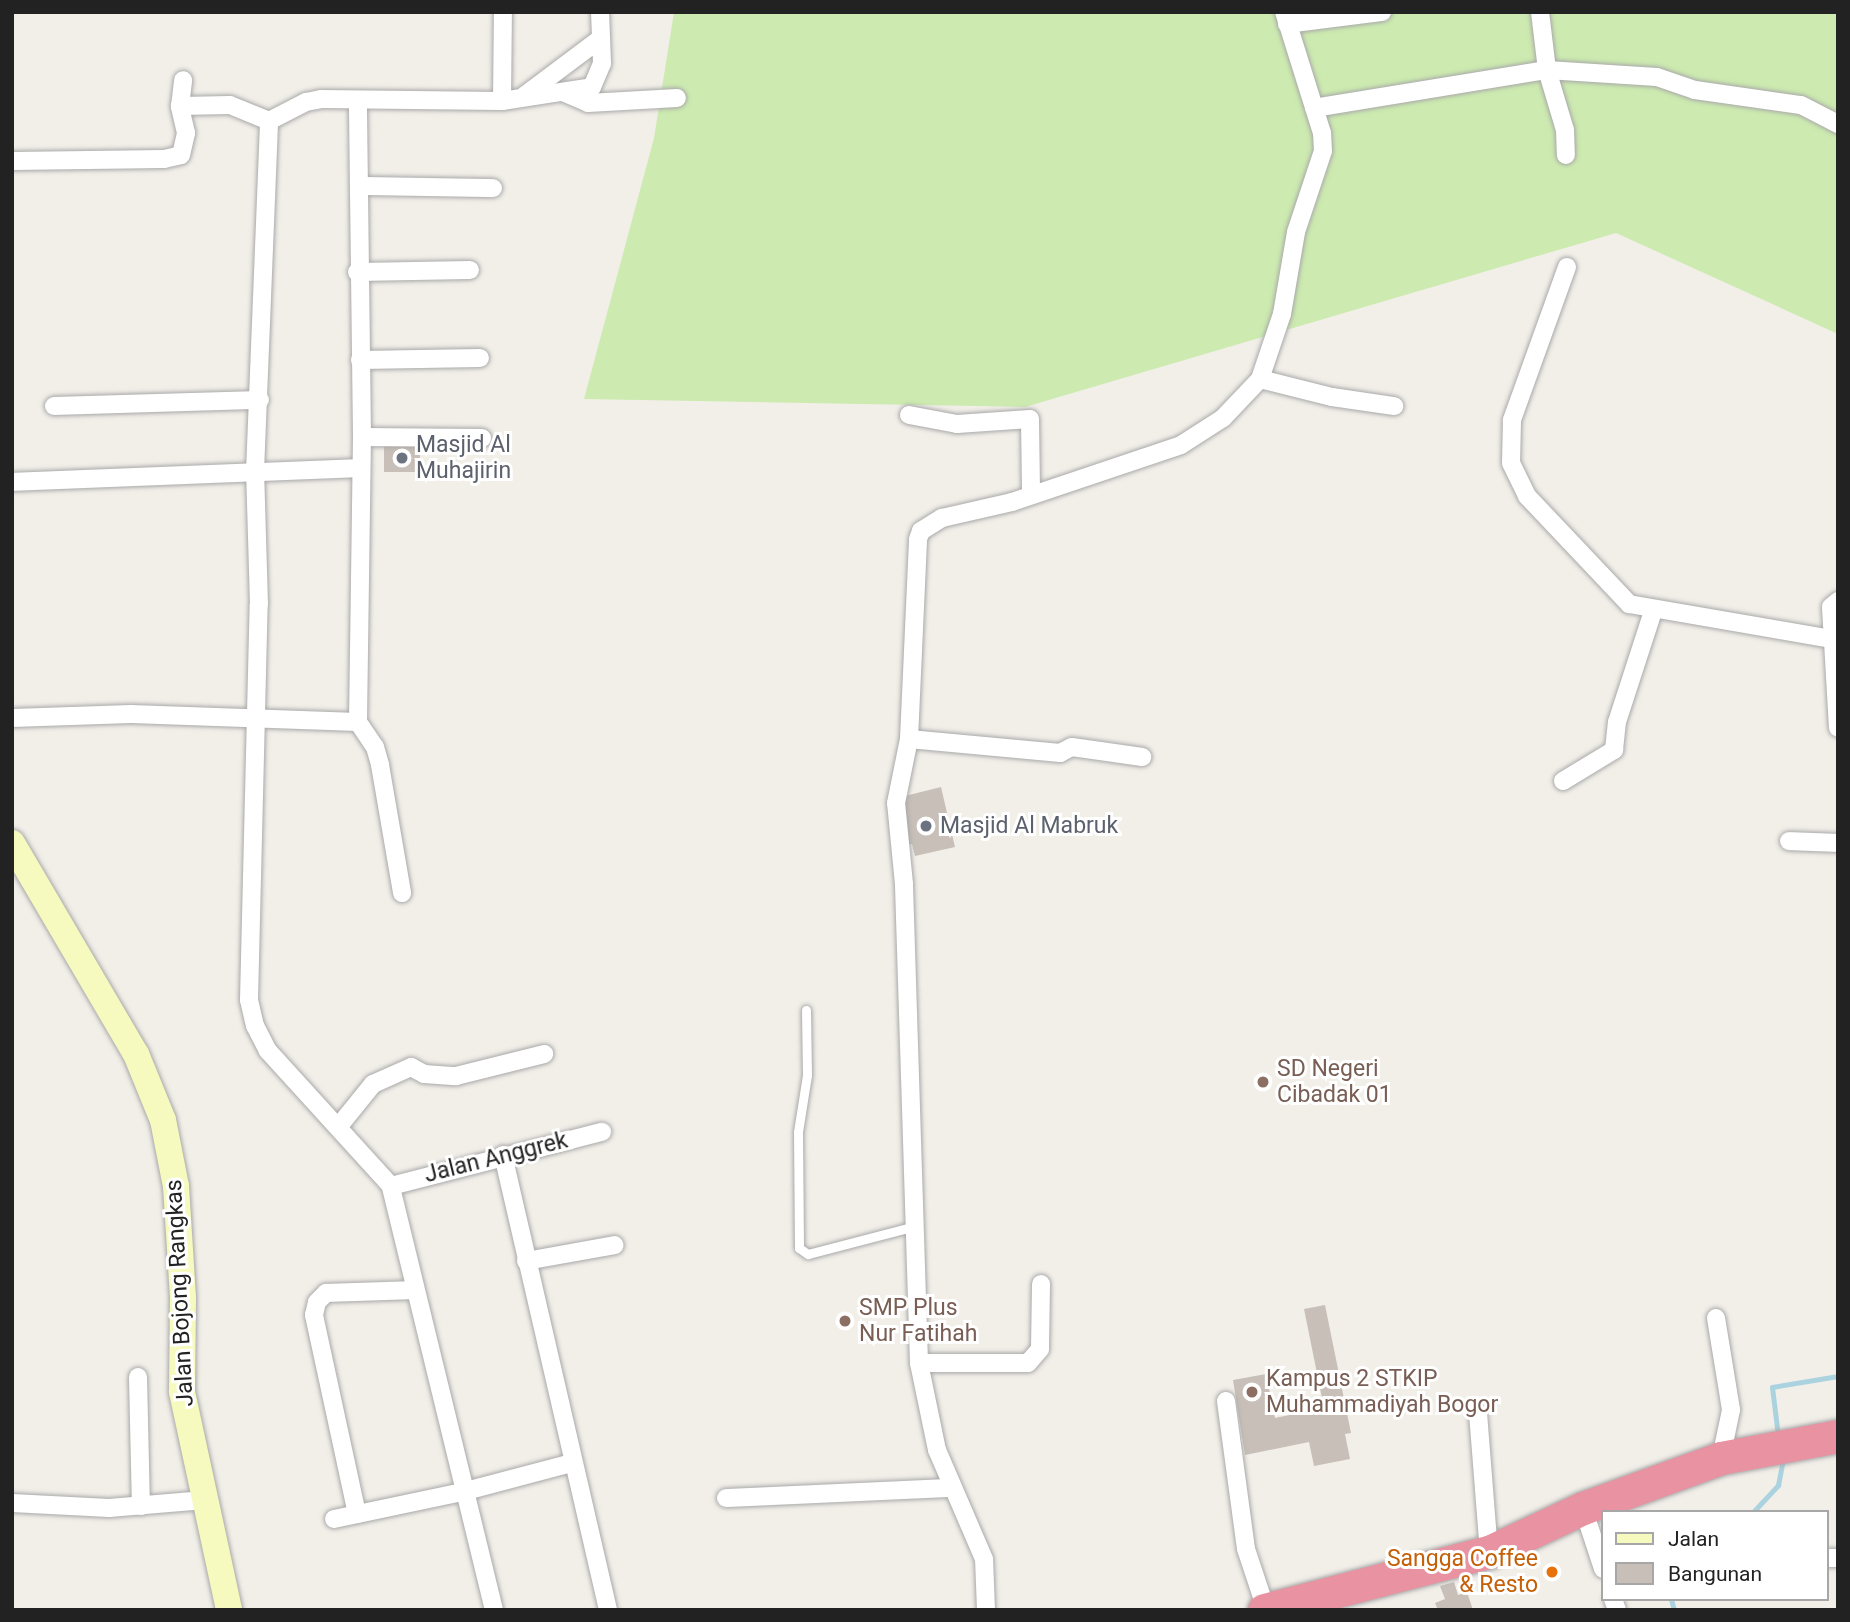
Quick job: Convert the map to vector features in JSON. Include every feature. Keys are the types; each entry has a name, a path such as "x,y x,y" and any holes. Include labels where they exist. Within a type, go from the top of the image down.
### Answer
{"highway":[{"path":"1265,1610 1315,1604 1489,1552 1583,1508 1721,1458 1838,1436"}],"main road":[{"name":"Jalan Bojong Rangkas","path":"12,843 136,1054 163,1120 176,1186 183,1298 181,1392 229,1610"}],"street":[{"path":"502,101 503,12"},
{"path":"180,106 230,105 269,121 306,102 502,101 592,88 602,62 600,12"},
{"path":"986,1610 984,1559 950,1488 929,1424 919,1363 912,1227 904,884 896,803 909,738 921,531 942,518 1031,495 1193,439 1237,406 1260,379 1282,314 1296,232 1321,168 1322,133 1285,18 1382,12"},
{"path":"1540,12 1547,70 1565,130 1566,155"},
{"path":"522,98 600,39"},
{"path":"1314,108 1547,70 1657,77 1695,90 1801,105 1838,124"},
{"path":"12,161 164,159 181,155 187,133 180,106 183,80"},
{"path":"565,93 587,103 677,98"},
{"path":"358,100 357,272 362,437 359,468 358,722 375,747 380,765 402,893"},
{"path":"269,121 260,400 255,472 259,604 249,1000 255,1027 268,1051 391,1186 462,1492 494,1610"},
{"path":"359,186 493,188"},
{"path":"1567,267 1512,420 1511,463 1527,496 1629,604 1653,611 1831,639"},
{"path":"357,272 470,270"},
{"path":"360,360 480,358"},
{"path":"1260,379 1332,397 1394,406"},
{"path":"54,406 260,400"},
{"path":"909,415 957,424 1030,419 1031,495"},
{"path":"362,437 482,439"},
{"path":"12,482 359,468"},
{"path":"1838,601 1831,607 1838,728"},
{"path":"1563,781 1614,750 1617,722 1653,611"},
{"path":"12,719 76,714 256,715 358,722"},
{"path":"909,738 1049,752 1072,747 1142,757"},
{"path":"1789,841 1838,843"},
{"path":"339,1126 373,1084 411,1067 424,1074 456,1076 544,1054"},
{"name":"Jalan Anggrek","path":"391,1186 503,1155 602,1132"},
{"path":"503,1155 608,1610"},
{"path":"526,1261 615,1245"},
{"path":"919,1363 1028,1363 1036,1357 1041,1284"},
{"path":"357,1514 314,1315 317,1302 326,1293 415,1290"},
{"path":"1716,1318 1731,1410 1721,1458"},
{"path":"138,1377 141,1506"},
{"path":"1226,1401 1246,1549 1265,1610"},
{"path":"1478,1413 1489,1552"},
{"path":"334,1519 462,1492 572,1463"},
{"path":"726,1498 950,1488"},
{"path":"12,1503 141,1506 205,1500"},
{"path":"1583,1508 1602,1566"}],"lane":[{"path":"806,1010 807,1075 797,1132 799,1248 808,1254 912,1227"}],"green space":[{"path":"674,12 1838,12 1838,334 1616,233 1025,407 584,399 654,138"}],"building":[{"name":"Masjid Al Muhajirin","path":"384,445 420,445 420,472 384,472"},
{"name":"Masjid Al Mabruk","path":"941,787 955,847 915,856 912,844 906,845 901,797"},
{"name":"Kampus 2 STKIP Muhammadiyah Bogor","path":"1325,1305 1351,1433 1345,1434 1350,1459 1314,1466 1309,1442 1245,1455 1233,1380 1266,1374 1275,1418 1324,1408 1304,1309"},
{"path":"1454,1582 1458,1595 1467,1592 1473,1610 1438,1610 1435,1603 1445,1599 1440,1586"}],"waterway":[{"path":"1778,1436 1772,1387 1838,1376"},
{"path":"1755,1510 1778,1485 1783,1459"},
{"path":"1672,1601 1674,1610"}],"place":[{"name":"Masjid Al Muhajirin","path":"402,458"},
{"name":"Masjid Al Mabruk","path":"926,826"},
{"name":"SD Negeri Cibadak 01","path":"1263,1082"},
{"name":"SMP Plus Nur Fatihah","path":"845,1321"},
{"name":"Kampus 2 STKIP Muhammadiyah Bogor","path":"1252,1392"},
{"name":"Sangga Coffee & Resto","path":"1552,1572"}]}
